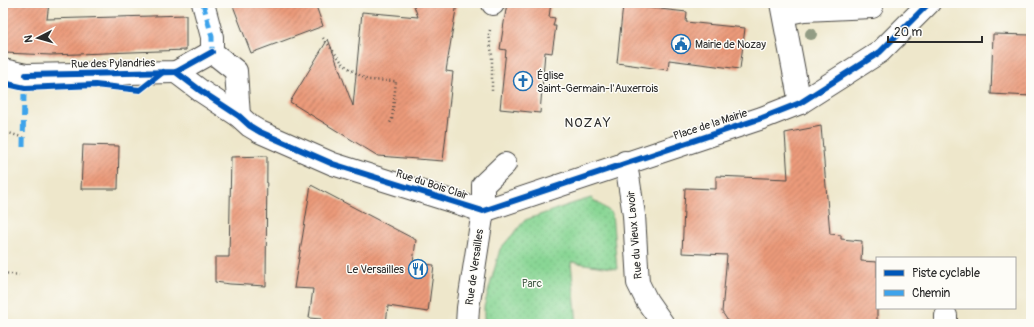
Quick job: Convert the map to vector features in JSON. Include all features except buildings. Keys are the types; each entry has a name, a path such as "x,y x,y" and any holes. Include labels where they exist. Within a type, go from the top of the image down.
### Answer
{"street":[{"path":"203,3 212,37 212,52 236,71 239,116"},
{"name":"Place de la Mairie","path":"625,162 762,118 800,103 880,52 929,3"},
{"path":"800,103 783,9 804,10 872,7"},
{"name":"Rue des Pylandries","path":"3,70 26,75 176,72 212,52"},
{"path":"176,72 201,91 239,116"},
{"name":"Rue du Bois Clair","path":"239,116 250,126 260,132 333,164 483,211"},
{"path":"483,211 625,162"},
{"name":"Rue du Vieux Lavoir","path":"625,162 634,216 638,283 647,301 663,324"},
{"name":"Rue de Versailles","path":"467,324 468,308 483,211 483,185 505,164"}],"path":[{"path":"492,94 492,55 489,34 493,4"},
{"path":"323,38 344,65 367,80 396,81 392,119 389,125"},
{"path":"3,131 24,138"},
{"path":"3,273 18,275"}],"green space":[{"name":"Parc","path":"591,198 612,213 617,269 571,262 577,324 484,324 484,307 500,249 525,220"}],"marked path":[{"path":"203,3 212,37 212,52"},
{"path":"23,147 24,94"}],"cycle path":[{"path":"176,72 260,132 333,164 483,211 762,118 800,103 880,52 929,3"},
{"path":"26,75 176,72 212,52"},
{"path":"3,83 25,88 95,85 140,90 163,72"}],"place":[{"name":"Mairie de Nozay","path":"681,44"},
{"name":"Église Saint-Germain-l'Auxerrois","path":"523,81"},
{"name":"Le Versailles","path":"418,269"}],"district":[{"name":"NOZAY","path":"588,122"}]}
